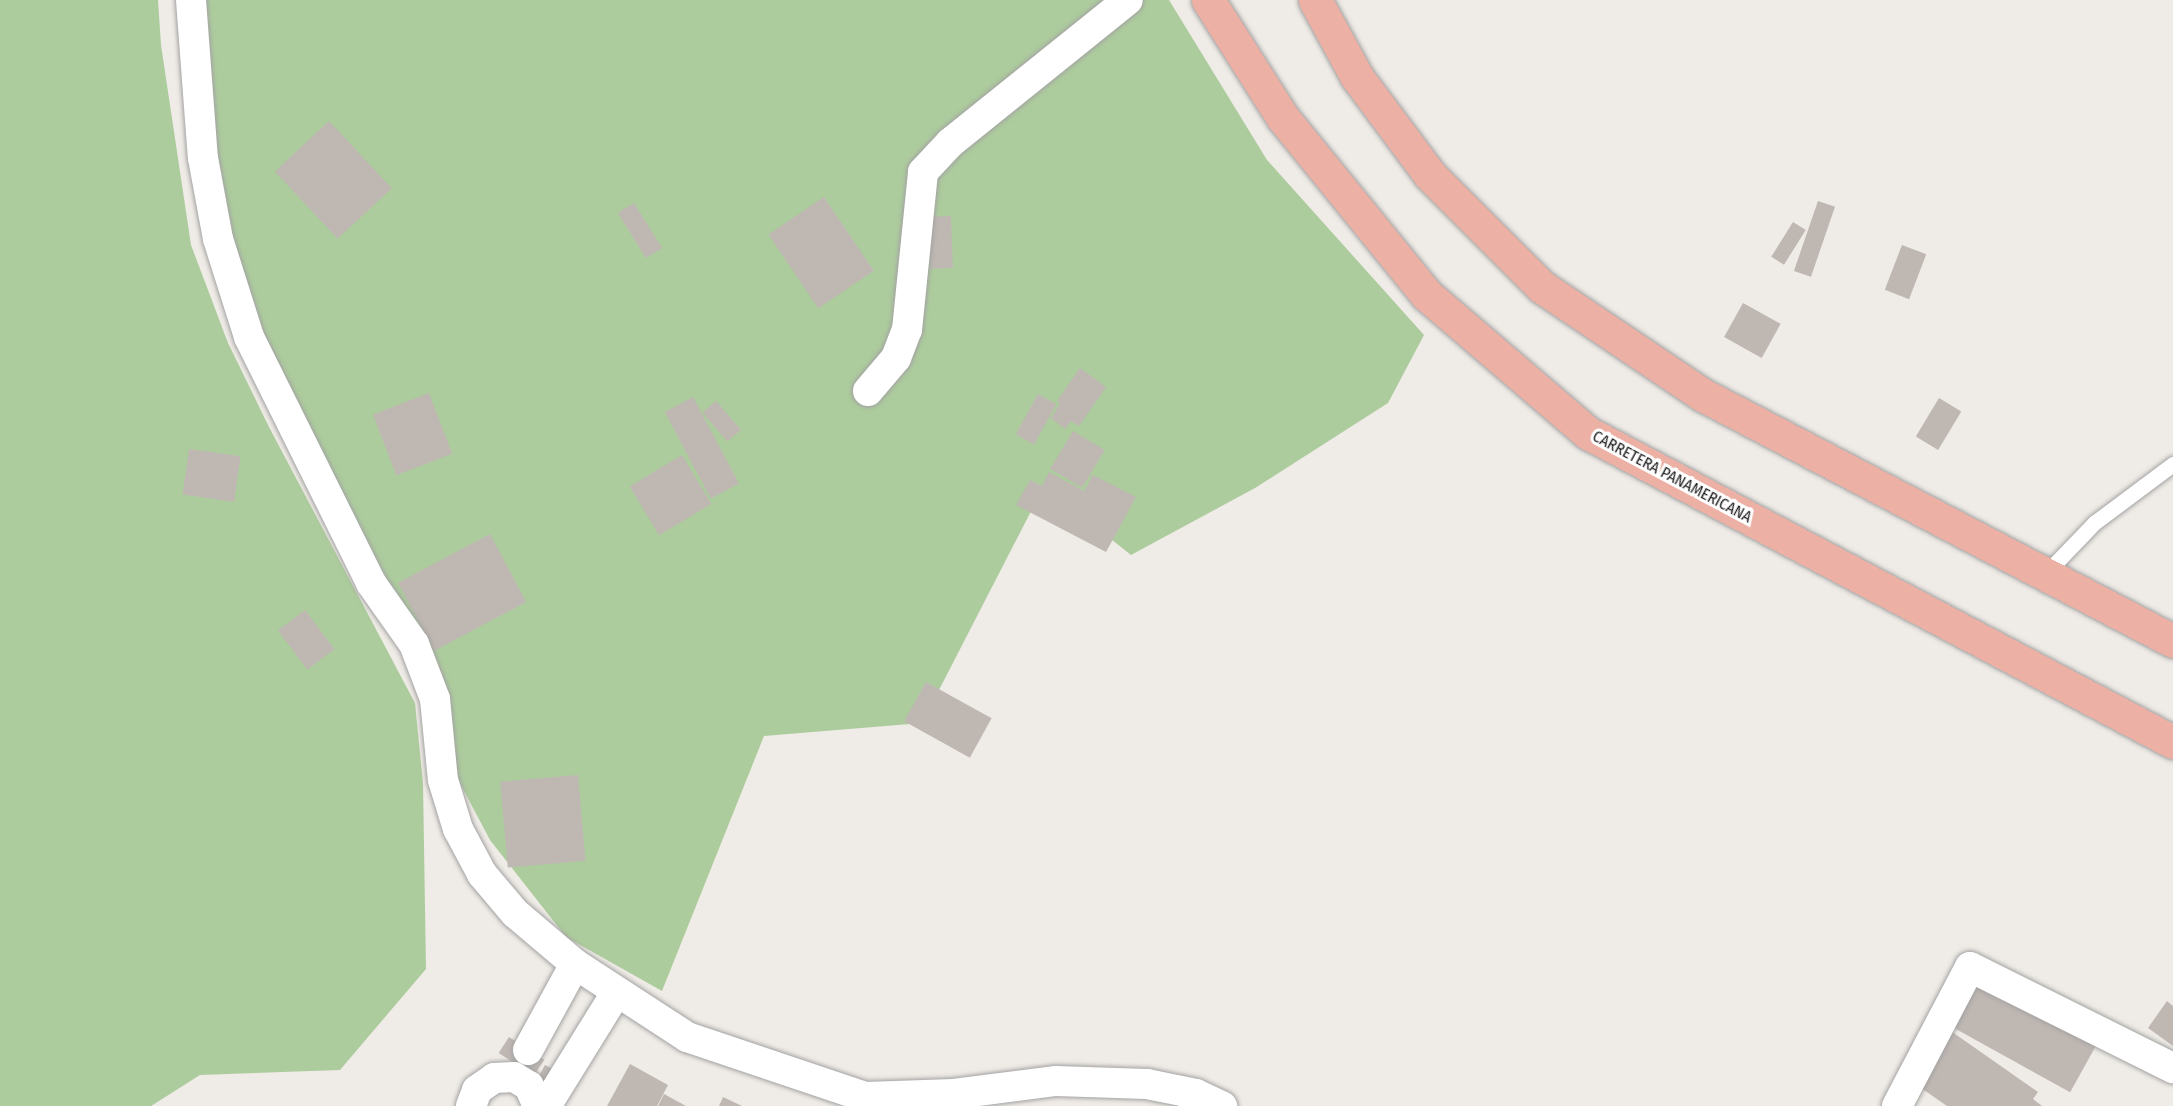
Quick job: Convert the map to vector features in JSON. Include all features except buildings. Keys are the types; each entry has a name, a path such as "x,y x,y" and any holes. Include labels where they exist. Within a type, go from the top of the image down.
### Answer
{"highway":[{"name":"CARRETERA PANAMERICANA","path":"1208,0 1283,118 1427,295 1588,433 2173,741"},
{"path":"1315,0 1357,77 1430,175 1542,287 1701,394 2173,641"}],"street":[{"path":"191,0 203,158 218,239 249,337 371,583 414,644 435,699 443,780 458,829 482,874 515,913 575,964 616,993 687,1037 865,1097 954,1094 1056,1081 1147,1084 1196,1094 1222,1106"},
{"path":"868,391 896,358 907,330 923,172 950,144 1128,0"},
{"path":"471,1106 477,1090 494,1077 521,1064 575,964"},
{"path":"1897,1106 1970,967 2173,1068"},
{"path":"546,1106 616,993"},
{"path":"521,1064 538,1106"}],"lane":[{"path":"2045,574 2094,523 2173,464"}],"green space":[{"path":"0,0 158,0 161,45 191,245 228,343 269,427 415,703 423,783 426,969 340,1070 200,1075 151,1106 0,1106"},
{"path":"197,0 1169,0 1267,160 1424,335 1388,403 1255,488 1131,555 1044,486 922,723 764,736 662,991 566,937 490,840 455,774 386,579 263,332 223,238"}]}
